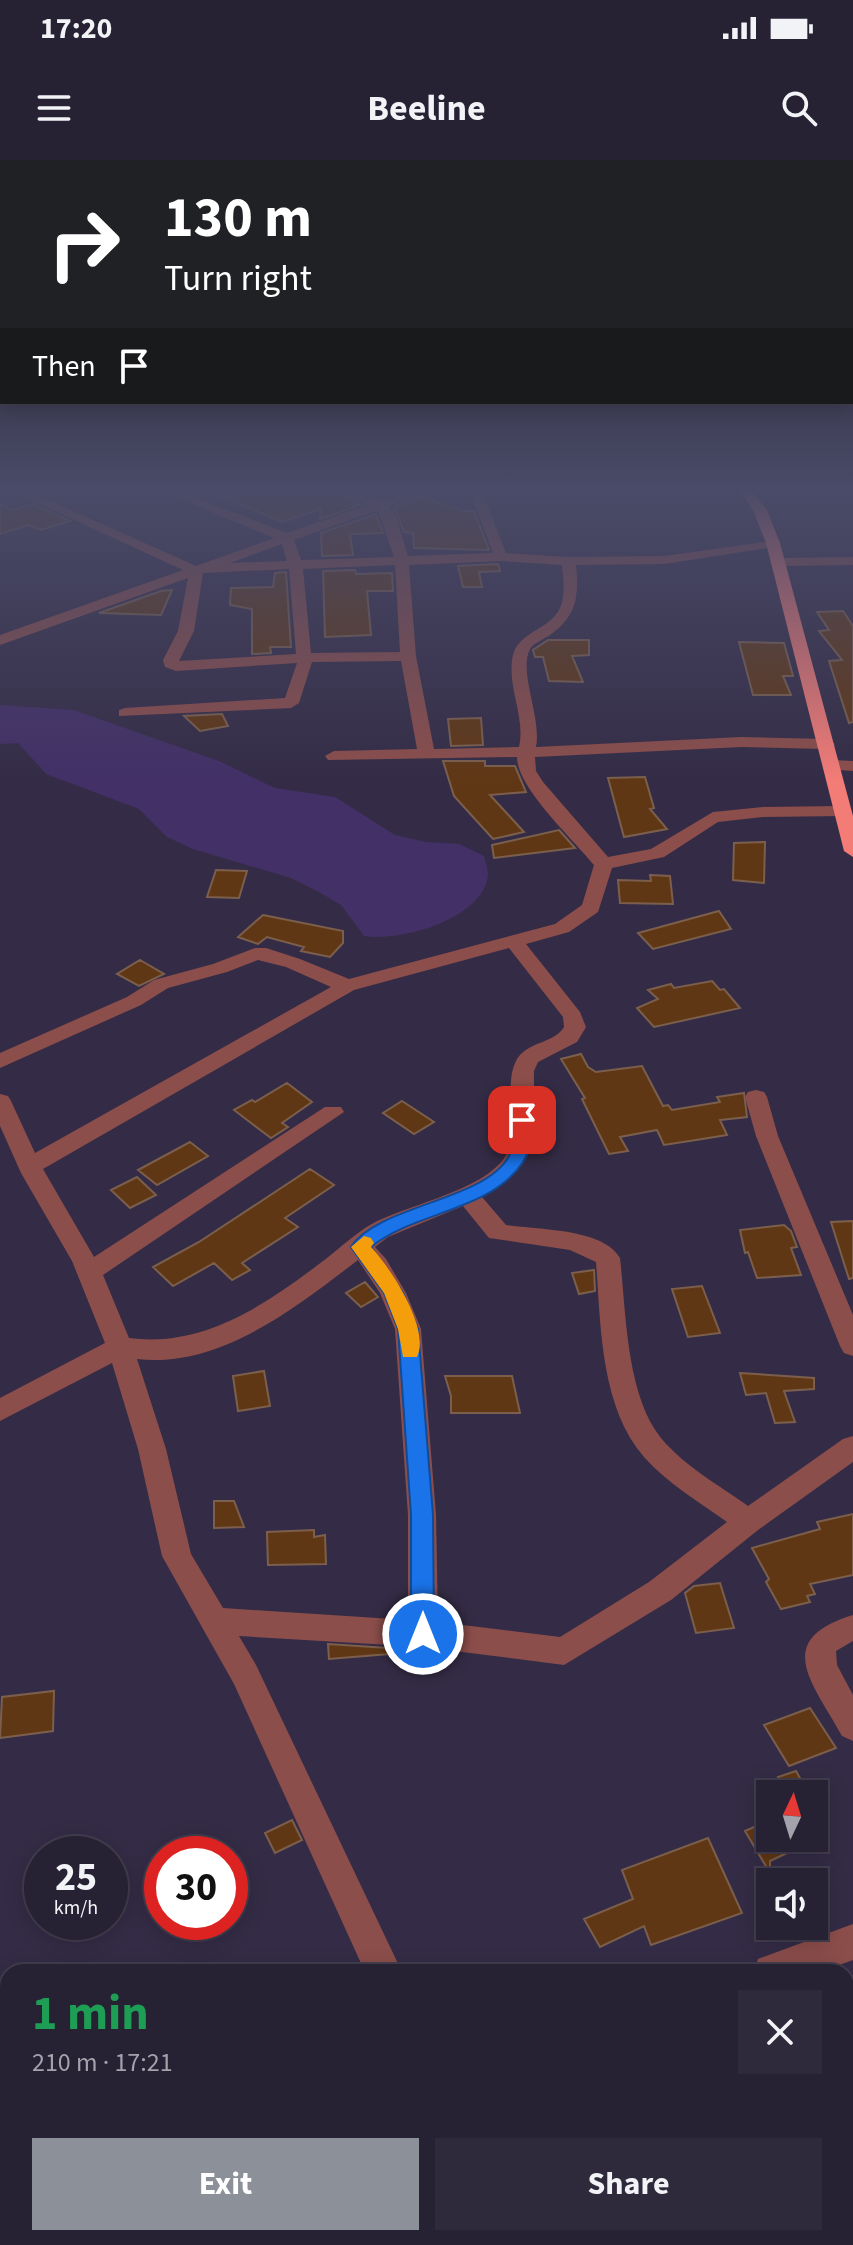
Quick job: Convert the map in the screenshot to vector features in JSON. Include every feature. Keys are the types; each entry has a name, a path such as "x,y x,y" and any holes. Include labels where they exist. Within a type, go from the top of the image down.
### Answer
{"highway":[{"path":"784,589 853,851"}],"street":[{"path":"0,640 144,589"},
{"path":"197,589 186,631 171,664 176,666 302,658 408,656"},
{"path":"125,713 216,705 291,703 305,668 298,589"},
{"path":"404,589 408,656 426,753"},
{"path":"571,589 572,600 565,617 525,644 521,650 521,676 530,724 527,771 604,864"},
{"path":"334,756 587,751 741,742 827,744"},
{"path":"832,765 853,766"},
{"path":"604,864 657,853 713,817 763,812 843,811"},
{"path":"0,1156 28,1161 347,986 562,928 591,908 604,864"},
{"path":"0,1410 120,1347 152,1351 195,1345 229,1333 291,1298 379,1231 467,1195 498,1177 517,1159 522,1136 523,1071 528,1059 537,1051 569,1037 575,1027 573,1016 513,940"},
{"path":"0,1061 134,1001 161,984 220,968 255,954 266,954 293,963 347,986"},
{"path":"756,1097 767,1136 853,1346"},
{"path":"2,1112 89,1272 120,1347 152,1449 177,1556 245,1675 380,1964"},
{"path":"89,1272 333,1112"},
{"path":"467,1195 498,1232 582,1245 598,1249 608,1258 618,1355 634,1415 649,1443 671,1464 748,1522"},
{"path":"360,1247 377,1265 408,1329 422,1515 423,1634"},
{"path":"214,1621 423,1634 564,1651 660,1591 748,1522 853,1447"},
{"path":"853,1628 837,1633 821,1645 821,1667 853,1726"},
{"path":"793,1964 853,1942"}],"shaded area":[{"path":"0,705 74,710 219,761 275,788 335,797 395,835 426,842 459,844 484,856 488,874 483,890 472,904 438,924 398,935 364,936 341,905 317,891 291,878 193,849 167,837 139,809 46,774 18,743 0,744"}],"building":[{"path":"231,589 287,589 291,647 270,647 271,653 252,654 252,609 230,605"},
{"path":"324,589 393,589 367,591 371,635 325,637"},
{"path":"172,590 161,615 99,613 161,591"},
{"path":"843,611 853,626 853,722 849,723 829,661 842,660 819,631 829,630 817,612"},
{"path":"548,640 589,640 589,655 572,656 583,682 549,681 543,657 535,657 533,650"},
{"path":"739,642 784,643 793,676 783,676 791,695 753,695"},
{"path":"222,714 228,726 200,731 184,716"},
{"path":"481,718 483,745 451,746 448,719"},
{"path":"443,761 485,761 485,766 515,766 526,792 490,795 524,832 493,839 454,796"},
{"path":"645,777 654,808 650,809 667,829 624,837 608,778"},
{"path":"559,830 575,848 494,858 492,845"},
{"path":"765,842 764,883 733,880 734,843"},
{"path":"216,870 247,871 239,898 207,897"},
{"path":"650,875 670,876 673,904 620,903 618,880 651,881"},
{"path":"719,911 731,929 653,949 638,933"},
{"path":"263,915 343,931 343,943 330,957 301,951 304,947 267,937 258,944 238,937"},
{"path":"140,960 164,974 139,986 117,974"},
{"path":"712,981 720,990 724,989 740,1008 654,1027 637,1008 658,999 648,990 671,984 674,988"},
{"path":"581,1054 588,1067 596,1072 642,1066 663,1106 668,1105 672,1110 720,1102 717,1097 744,1093 747,1117 720,1120 727,1135 696,1140 664,1145 657,1130 620,1137 628,1151 609,1154 582,1099 585,1098 561,1059"},
{"path":"287,1083 312,1102 282,1123 288,1127 271,1138 234,1110 252,1100 255,1102"},
{"path":"402,1101 434,1122 414,1134 383,1113"},
{"path":"190,1142 208,1156 157,1185 138,1170"},
{"path":"310,1169 334,1185 285,1218 298,1227 242,1263 250,1270 232,1280 214,1263 173,1286 153,1267 199,1242"},
{"path":"137,1177 156,1195 130,1208 111,1190"},
{"path":"853,1221 853,1278 849,1279 831,1222"},
{"path":"784,1225 791,1231 797,1247 791,1248 801,1275 757,1278 748,1252 745,1253 740,1230"},
{"path":"594,1270 595,1291 579,1294 572,1273"},
{"path":"365,1282 378,1297 361,1307 346,1293"},
{"path":"702,1286 720,1333 688,1337 672,1289"},
{"path":"264,1371 270,1406 238,1411 233,1376"},
{"path":"740,1373 814,1378 814,1389 784,1391 795,1422 775,1423 766,1393 746,1395"},
{"path":"445,1376 512,1376 520,1413 451,1413 451,1396"},
{"path":"214,1501 234,1501 244,1527 214,1528"},
{"path":"853,1514 853,1575 810,1584 815,1594 807,1596 810,1602 781,1609 752,1548 820,1529 817,1522"},
{"path":"314,1530 314,1537 325,1535 326,1564 268,1565 267,1532"},
{"path":"720,1583 734,1628 696,1633 685,1593 694,1586"},
{"path":"328,1644 388,1648 389,1654 329,1659"},
{"path":"54,1691 53,1731 0,1738 2,1697"},
{"path":"810,1708 836,1748 789,1766 764,1725"},
{"path":"796,1771 801,1780 780,1780 778,1777"},
{"path":"292,1820 302,1840 275,1853 265,1833"},
{"path":"756,1826 756,1849 745,1831"},
{"path":"708,1838 742,1913 651,1945 644,1926 600,1947 584,1919 633,1899 622,1870"},
{"path":"758,1852 789,1852 770,1861 770,1868"}],"slow traffic":[{"path":"364,1243 360,1247 377,1265 393,1293 408,1329 410,1351"}],"route":[{"path":"423,1634 422,1515 408,1329 377,1265 360,1247 379,1231 467,1195 498,1177 517,1159 522,1120"}]}
